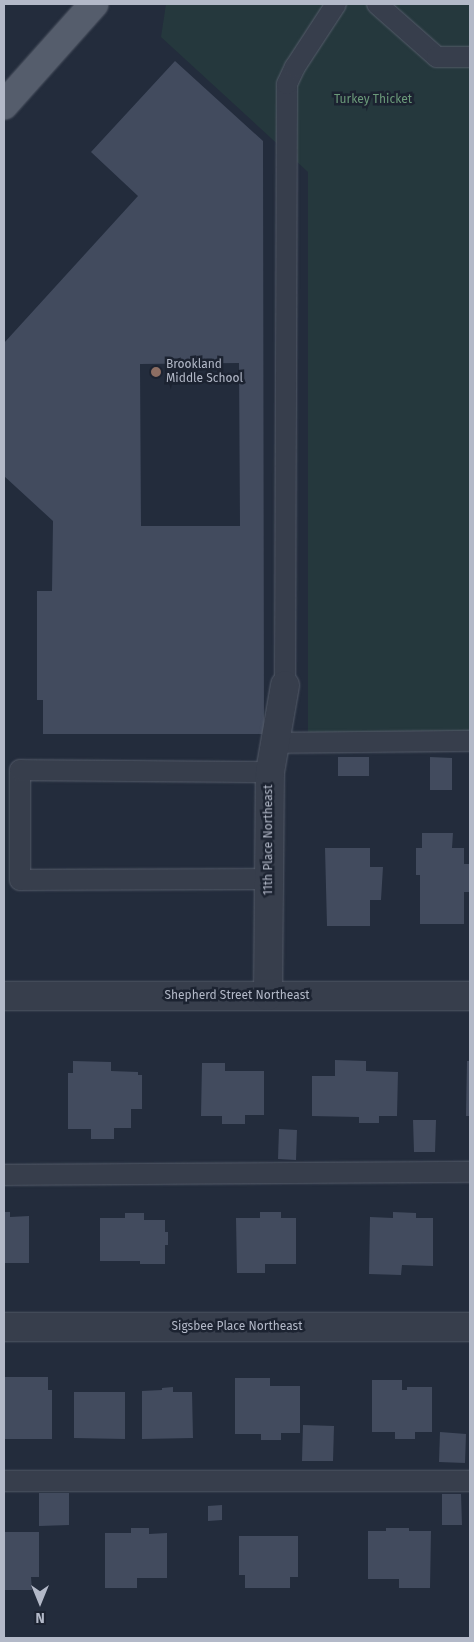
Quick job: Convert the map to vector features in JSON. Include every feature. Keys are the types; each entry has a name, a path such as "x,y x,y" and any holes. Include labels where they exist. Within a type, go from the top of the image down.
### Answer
{"main road":[{"path":"4,105 94,4"}],"street":[{"name":"11th Place Northeast","path":"268,996 270,772 285,685"},
{"name":"Shepherd Street Northeast","path":"4,996 470,996"},
{"name":"Sigsbee Place Northeast","path":"4,1327 470,1327"}],"lane":[{"path":"285,685 287,84 295,67 336,4"},
{"path":"391,8 437,57 470,57"},
{"path":"274,743 470,741"},
{"path":"269,879 20,880 20,770 270,772"},
{"path":"4,1175 470,1172"},
{"path":"4,1481 470,1481"}],"green space":[{"name":"Turkey Thicket","path":"166,4 470,4 470,734 308,737 308,172 161,37"}],"building":[{"path":"175,61 263,141 264,734 43,734 43,700 37,700 37,591 52,591 53,521 4,476 4,343 138,196 91,152","holes":["239,363 240,526 141,526 140,364"]},
{"path":"338,757 369,757 369,776 338,776"},
{"path":"430,757 452,758 452,790 430,790"},
{"path":"422,833 453,833 452,848 464,848 464,864 470,864 470,892 464,892 464,924 420,924 420,875 416,875 416,848 422,848"},
{"path":"325,848 370,848 370,867 383,867 381,900 370,900 370,926 327,926"},
{"path":"335,1060 366,1061 366,1071 398,1072 397,1116 379,1116 379,1123 359,1123 359,1117 312,1116 312,1076 335,1076"},
{"path":"73,1061 111,1062 111,1071 138,1072 138,1075 142,1075 142,1109 131,1109 131,1128 114,1128 114,1139 91,1139 91,1129 68,1129 68,1073 73,1073"},
{"path":"467,1061 470,1061 470,1116 466,1116"},
{"path":"202,1063 225,1063 225,1071 264,1071 264,1115 245,1115 245,1124 222,1124 222,1116 201,1116"},
{"path":"413,1120 436,1120 435,1152 414,1152"},
{"path":"279,1129 297,1130 296,1160 278,1159"},
{"path":"4,1212 10,1212 10,1217 29,1216 29,1263 4,1263"},
{"path":"260,1212 281,1212 281,1218 296,1218 296,1264 265,1264 265,1273 237,1273 236,1218 260,1218"},
{"path":"393,1212 416,1213 416,1218 433,1218 433,1266 402,1265 401,1275 369,1274 370,1217 393,1218"},
{"path":"125,1213 144,1213 144,1220 165,1220 165,1232 168,1232 168,1245 165,1245 165,1264 140,1264 140,1261 100,1261 100,1218 125,1218"},
{"path":"5,1377 48,1377 48,1390 52,1390 52,1439 4,1439"},
{"path":"235,1378 270,1378 270,1386 300,1386 300,1433 281,1433 281,1440 261,1440 261,1434 235,1434"},
{"path":"372,1380 402,1380 402,1390 407,1390 407,1387 432,1387 432,1432 415,1432 415,1439 395,1439 395,1432 372,1432"},
{"path":"173,1387 173,1392 192,1392 193,1438 142,1439 142,1391 162,1390 162,1388"},
{"path":"74,1392 125,1392 125,1439 74,1438"},
{"path":"303,1425 334,1426 333,1461 302,1461"},
{"path":"440,1432 466,1434 465,1463 439,1462"},
{"path":"39,1493 69,1493 69,1525 39,1526"},
{"path":"442,1494 461,1494 462,1525 442,1525"},
{"path":"222,1505 222,1520 208,1521 208,1506"},
{"path":"131,1528 149,1528 149,1534 167,1533 167,1578 137,1578 137,1588 105,1588 105,1533 131,1533"},
{"path":"386,1528 409,1528 409,1531 431,1531 430,1588 399,1588 399,1579 368,1579 368,1531 386,1531"},
{"path":"4,1532 39,1532 39,1577 31,1577 32,1590 4,1590"},
{"path":"239,1536 298,1536 298,1577 290,1577 290,1588 245,1588 245,1575 239,1575"}],"place":[{"name":"Brookland Middle School","path":"156,372"}]}
